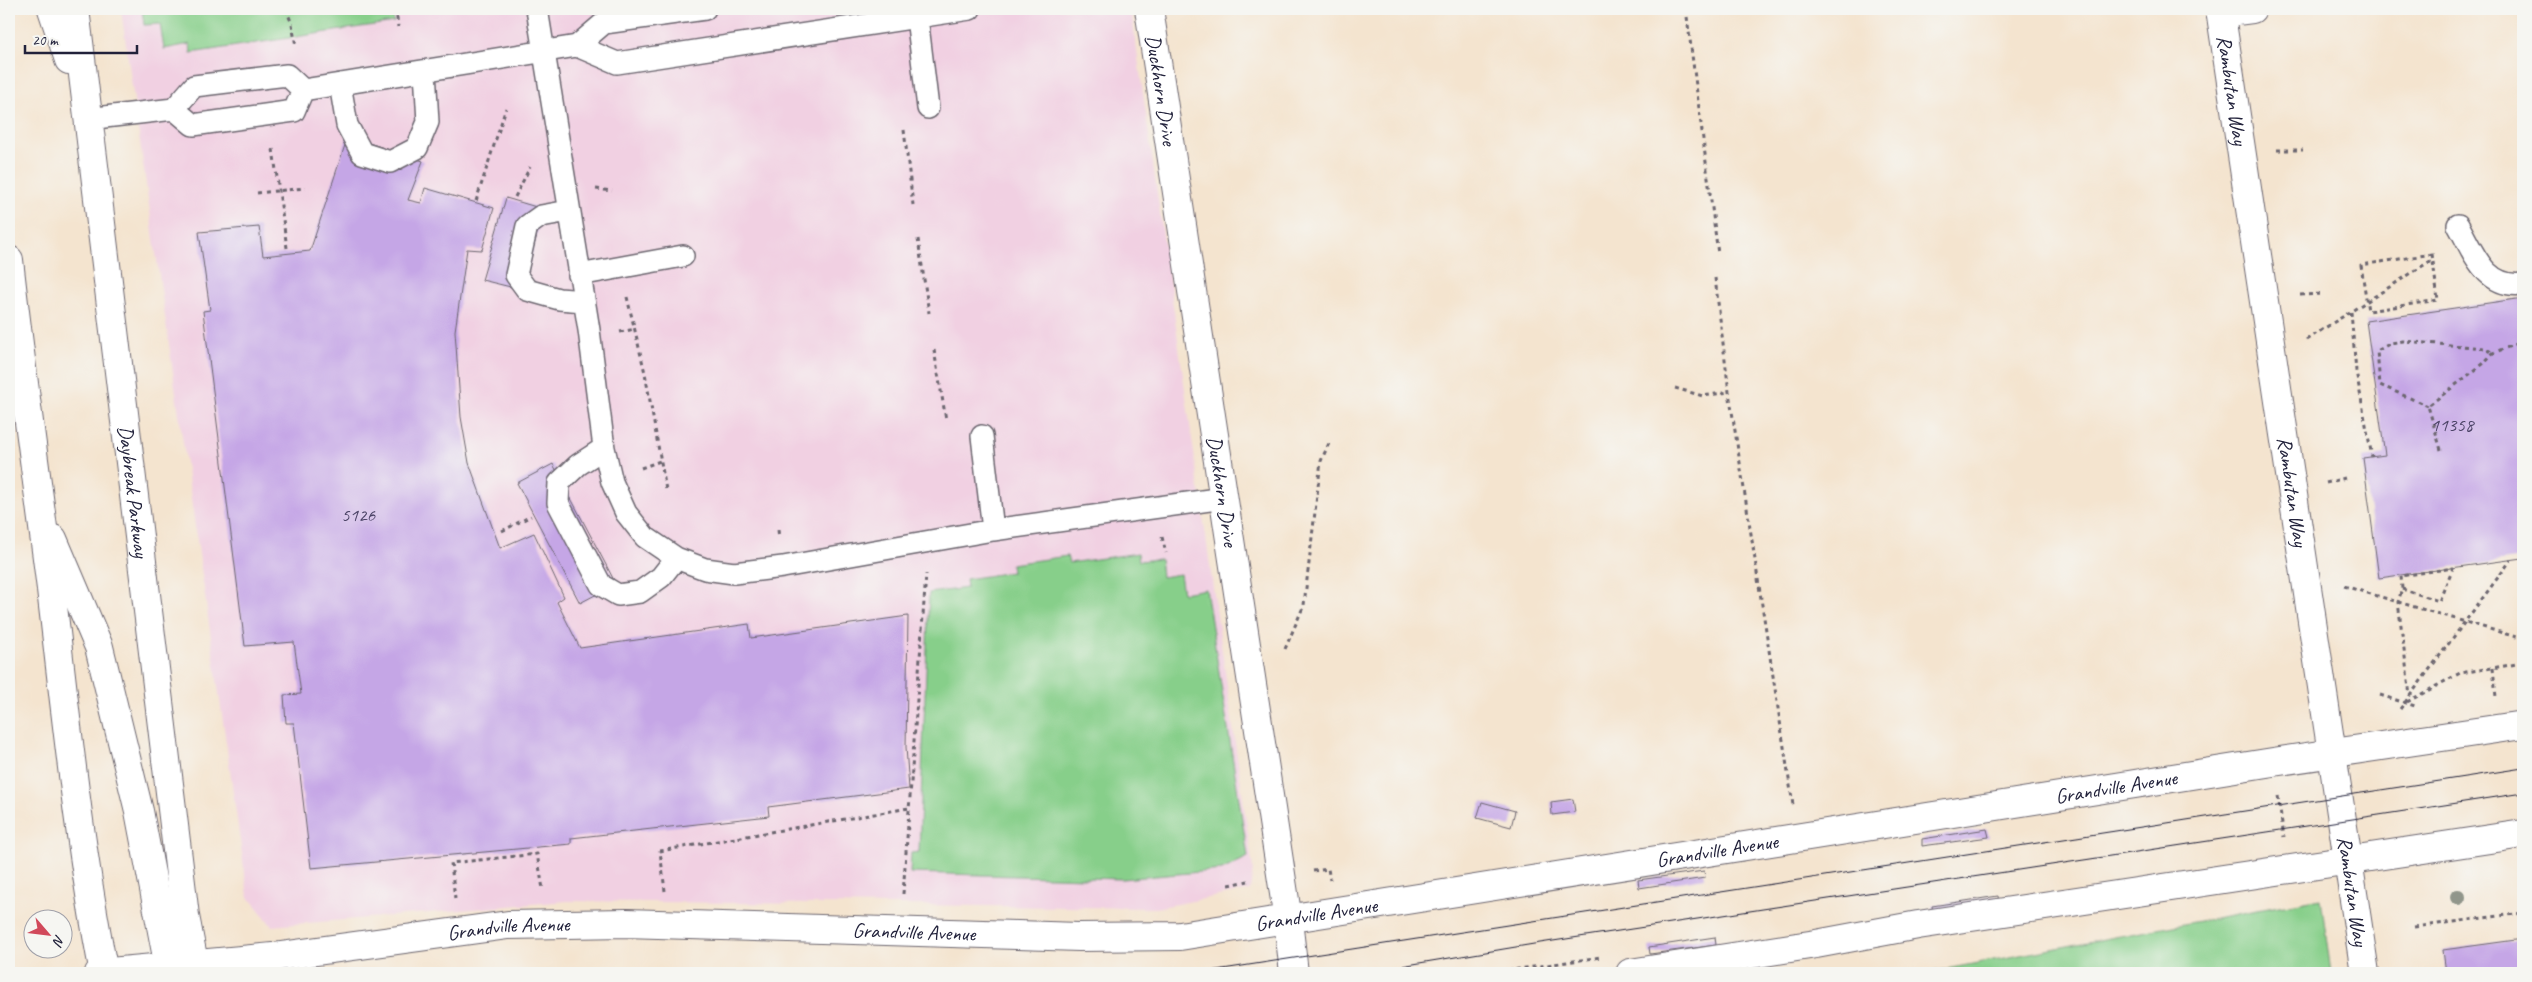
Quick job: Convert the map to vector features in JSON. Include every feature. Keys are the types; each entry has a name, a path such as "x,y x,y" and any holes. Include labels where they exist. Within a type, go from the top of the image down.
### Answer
{"street":[{"path":"52,9 87,119"},
{"name":"Daybreak Parkway","path":"75,9 183,896 182,970"},
{"name":"Duckhorn Drive","path":"1149,9 1288,920 1294,973"},
{"path":"2221,11 2252,9"},
{"name":"Rambutan Way","path":"2221,11 2365,973"},
{"path":"9,260 41,510 71,770 103,973"},
{"path":"41,510 99,647 139,812 182,970"},
{"name":"Grandville Avenue","path":"103,973 182,970 508,925 626,923 1135,938 1180,936 2523,725"},
{"path":"1630,973 1816,944 1918,925 2523,834"}],"lane":[{"path":"537,9 584,301 604,448 612,482 626,513 645,537 676,558 705,569 734,573 783,567 993,530 1224,498"},
{"path":"303,90 577,46 604,23 705,9"},
{"path":"577,46 617,63 917,13 970,9"},
{"path":"917,13 928,108"},
{"path":"340,84 347,125 362,152 390,162 417,148 428,122 425,71"},
{"path":"87,119 174,109 194,86 287,75 303,90"},
{"path":"174,109 193,125 294,111 303,90"},
{"path":"569,211 541,216 527,226 516,276 527,290 559,299 584,301"},
{"path":"2458,225 2486,274 2499,282 2523,284"},
{"path":"579,275 683,256"},
{"path":"982,436 993,530"},
{"path":"604,448 578,465 559,483 558,503 601,585 618,596 640,592 661,577 676,558"}],"path":[{"path":"286,9 292,24 296,51"},
{"path":"396,9 398,26"},
{"path":"1686,9 1718,254"},
{"path":"476,201 506,108"},
{"path":"904,130 913,205"},
{"path":"273,149 287,248"},
{"path":"2277,150 2304,150"},
{"path":"257,193 305,188"},
{"path":"588,188 612,191"},
{"path":"918,239 929,312"},
{"path":"2432,254 2432,260 2438,300 2368,311 2361,265 2432,254"},
{"path":"2306,340 2432,260"},
{"path":"1715,278 1729,392 1793,807"},
{"path":"626,294 645,373 666,490"},
{"path":"2300,295 2324,294"},
{"path":"2351,312 2356,371 2372,457"},
{"path":"2442,450 2428,406 2380,385 2377,352 2391,344 2403,341 2485,348 2493,353"},
{"path":"2428,406 2483,364 2493,353 2523,341"},
{"path":"934,350 946,420"},
{"path":"1675,388 1703,396 1729,392"},
{"path":"1285,650 1304,605 1321,461 1330,441"},
{"path":"633,471 660,460"},
{"path":"2326,483 2345,478"},
{"path":"502,531 538,512"},
{"path":"1162,536 1166,553"},
{"path":"2400,710 2511,560"},
{"path":"2402,590 2439,601 2453,568 2401,576 2402,590 2398,602 2410,696"},
{"path":"903,894 926,574"},
{"path":"2344,586 2523,639"},
{"path":"2405,702 2460,673 2523,663"},
{"path":"2493,668 2496,700"},
{"path":"665,891 660,851 909,808"},
{"path":"455,899 451,863 538,854 543,889"},
{"path":"1311,872 1328,869"},
{"path":"1229,885 1251,880"},
{"path":"2414,927 2523,913"}],"shaded area":[{"path":"121,9 1131,9 1253,869 1250,890 1156,908 567,901 272,926 248,896"}],"green space":[{"path":"142,9 392,9 394,22 191,53 190,44 164,49 160,24 144,25"},
{"path":"1138,553 1139,561 1160,559 1162,577 1180,574 1183,593 1206,589 1248,857 1222,870 1122,879 910,873 911,853 919,852 929,593 967,588 966,579 1012,572 1011,564 1067,556 1069,563"},
{"path":"2321,898 2331,973 1925,973"}],"building":[{"path":"348,136 423,161 408,200 421,203 425,188 494,208 482,250 467,249 455,331 461,417 469,463 500,548 534,533 564,597 557,602 580,648 749,624 751,638 908,616 906,747 909,789 768,807 769,816 571,838 571,844 311,868 294,723 286,723 284,695 301,694 294,642 245,646 203,311 210,310 199,232 259,227 263,256 310,251"},
{"path":"506,198 543,209 523,290 482,280"},
{"path":"2523,298 2523,558 2379,578 2363,458 2385,455 2366,321"},
{"path":"553,464 616,584 580,603 517,483"},
{"path":"1573,799 1575,812 1552,815 1551,802"},
{"path":"1482,802 1515,811 1511,827 1477,818"},
{"path":"1987,829 1989,837 1922,846 1922,839"},
{"path":"1704,871 1705,878 1639,888 1638,880"},
{"path":"1998,896 1999,904 1933,914 1932,906"},
{"path":"1715,937 1716,945 1650,954 1649,947"},
{"path":"2523,939 2523,973 2446,973 2443,950"}],"tram line":[{"path":"1197,973 2523,768"},
{"path":"1359,973 1540,943 2523,793"}]}
